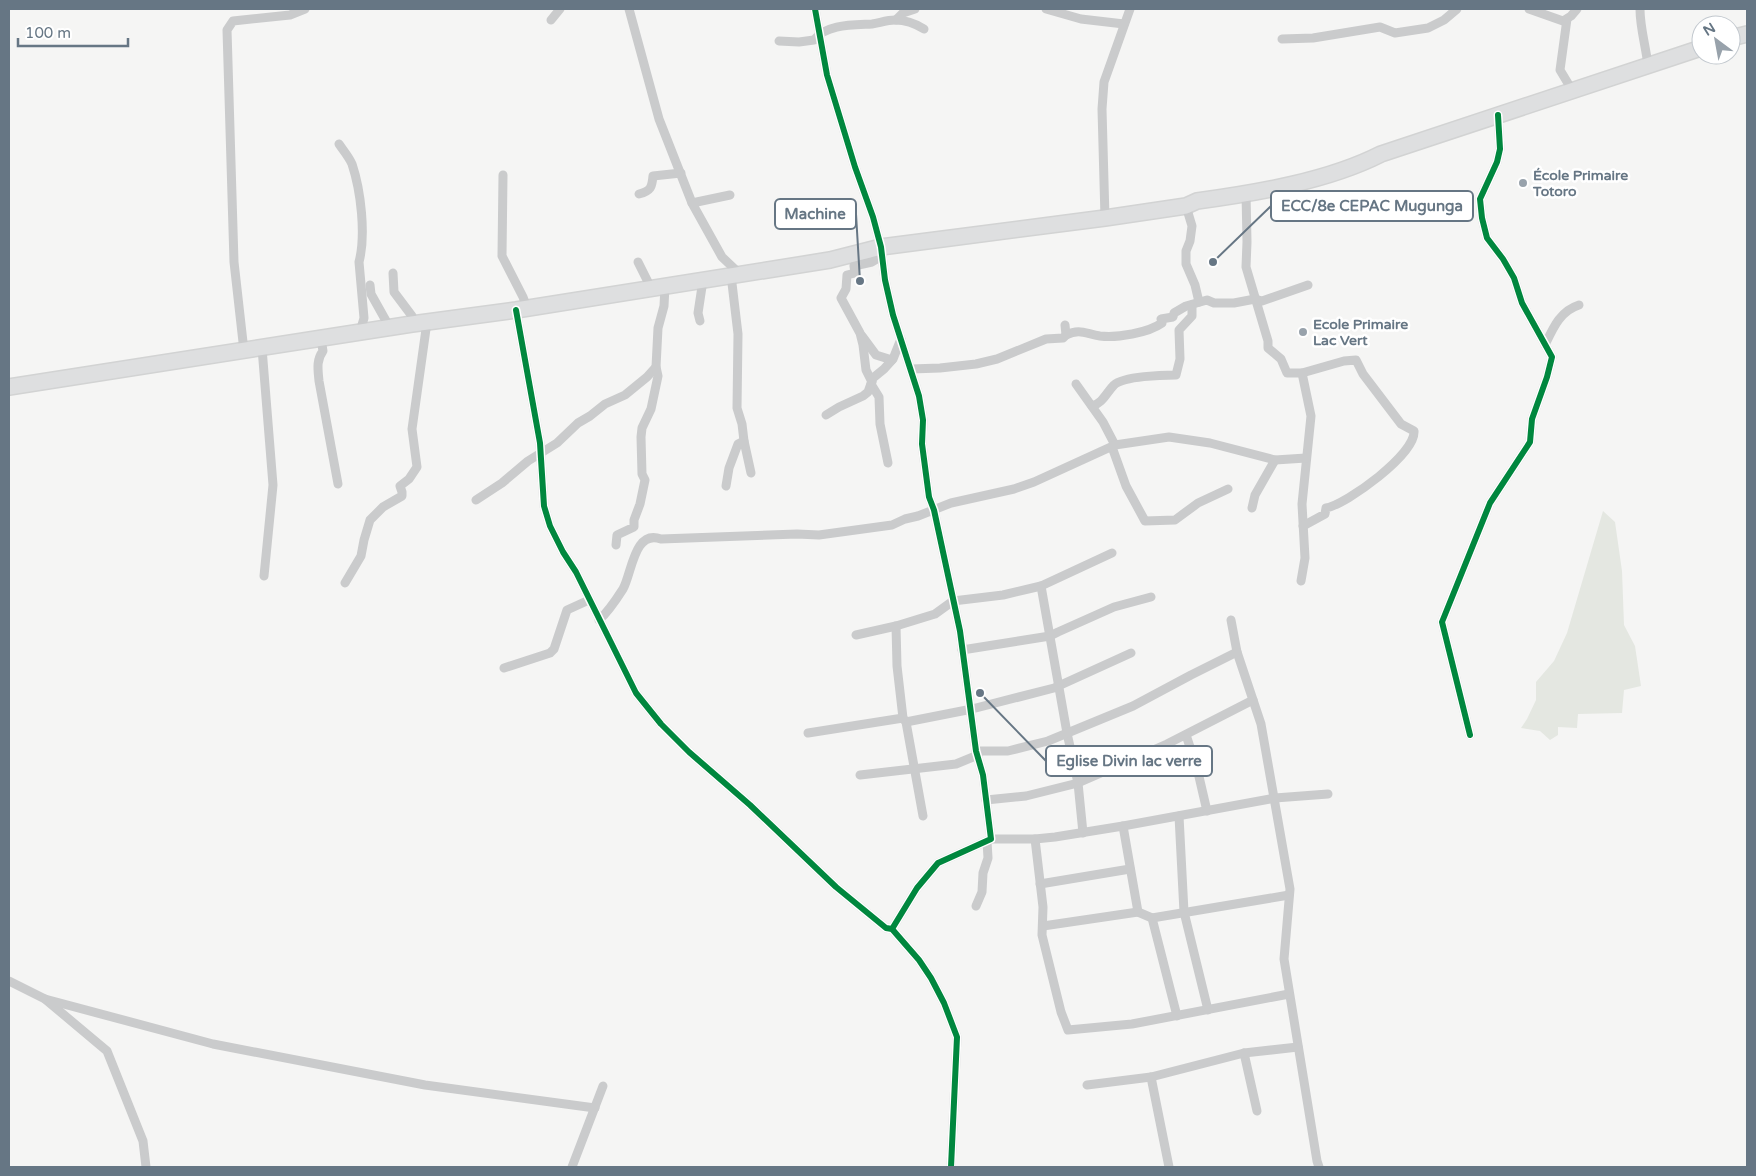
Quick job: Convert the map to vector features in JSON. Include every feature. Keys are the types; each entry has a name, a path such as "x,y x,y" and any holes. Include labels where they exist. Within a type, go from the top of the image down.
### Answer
{"highway":[{"path":"9,387 419,323 522,309 882,251 1186,206 1197,201 1300,182 1358,165 1381,154 1691,51"}],"street":[{"path":"244,351 234,262 227,30 234,21 290,15 305,9"},
{"path":"551,20 560,9"},
{"path":"629,9 659,119 692,203 722,257 736,275 738,334 737,408 742,424 751,473"},
{"path":"815,9 827,75 882,251 885,280 893,315 911,368 923,420 922,444 928,497 934,510 953,601 986,800 989,840 988,858 983,873 982,892 976,906"},
{"path":"896,20 903,13 916,9"},
{"path":"1046,9 1081,19 1124,24"},
{"path":"1105,218 1102,108 1104,82 1130,9"},
{"path":"1282,39 1313,38 1380,26 1395,33 1428,28 1444,20 1458,9"},
{"path":"1529,9 1563,21 1572,16 1577,9"},
{"path":"1640,9 1640,23 1645,39 1648,66"},
{"path":"1567,19 1560,70 1572,90"},
{"path":"779,41 808,42 814,40 819,33 856,24 896,20 916,24 924,29"},
{"path":"1470,735 1442,622 1490,503 1530,442 1532,419 1552,357 1522,303 1514,278 1503,259 1486,238 1480,199 1497,162 1500,149 1498,115"},
{"path":"340,144 351,163 362,213 361,254 359,262 364,318 360,332"},
{"path":"639,194 648,192 653,176 681,173"},
{"path":"503,175 502,256 524,297 522,309 541,453 544,506 550,526 576,572 636,693 661,724 836,887 886,928 892,930 919,960 944,1003 957,1037 951,1167"},
{"path":"1246,193 1246,267 1268,341 1268,348 1281,359 1287,373 1302,373 1344,361 1356,360 1363,374 1401,424 1414,431 1415,434 1402,454 1377,478 1340,503 1326,508 1325,514 1303,526"},
{"path":"692,203 730,195"},
{"path":"1092,406 1098,404 1115,385 1123,381 1176,375 1180,359 1179,330 1192,316 1196,303 1195,286 1186,264 1186,251 1190,241 1192,226 1186,206"},
{"path":"882,251 872,262 854,266 855,273 846,275 846,288 841,298 860,334 866,370 879,397 880,424 888,462"},
{"path":"616,545 617,535 634,527 634,520 640,504 645,480 642,474 641,437 642,428 651,409 658,376 656,367 658,328 664,306 658,287 638,262"},
{"path":"345,583 361,556 370,520 383,507 402,496 400,486 409,479 417,467 412,429 419,323 394,292 394,273"},
{"path":"700,321 698,313 703,280"},
{"path":"370,285 372,294 390,328"},
{"path":"911,368 940,368 986,362 1046,339 1063,338 1066,335 1082,331 1091,335 1115,336 1150,330 1162,323 1161,319 1173,317 1174,313 1196,303 1207,300 1214,303 1234,303 1255,299 1262,301 1308,285"},
{"path":"1545,345 1556,321 1571,308 1579,305"},
{"path":"1065,325 1066,335"},
{"path":"860,334 876,356 892,360"},
{"path":"321,339 323,351 318,364 319,381 338,484"},
{"path":"826,415 868,392 874,378 892,360 901,339"},
{"path":"262,348 273,485 264,576"},
{"path":"476,500 502,483 528,461 557,443 578,423 610,401 625,395 656,367"},
{"path":"1301,581 1305,558 1302,504 1311,416 1302,373"},
{"path":"1076,384 1103,422 1113,446 1119,470 1145,521 1174,520 1198,503 1228,489"},
{"path":"599,620 623,588 639,545 648,538 819,535 892,526 905,519 951,503 1014,489 1113,446 1169,437 1220,445 1275,460 1306,458"},
{"path":"726,486 735,450 738,444 744,441"},
{"path":"1252,508 1255,495 1275,460"},
{"path":"856,635 896,626 935,614 953,601 1003,595 1041,586 1112,553"},
{"path":"1041,586 1078,784 1083,832"},
{"path":"962,650 1050,636 1114,607 1151,597"},
{"path":"504,668 550,654 554,649 567,610 589,600"},
{"path":"1231,620 1237,652 1261,724 1290,889 1284,959 1319,1167"},
{"path":"896,626 897,666 923,816"},
{"path":"860,775 956,764 977,753 1008,751 1048,741 1133,706 1237,652"},
{"path":"808,733 972,709 1059,685 1131,653"},
{"path":"986,800 1026,796 1078,784 1254,700"},
{"path":"1186,734 1197,768 1207,811"},
{"path":"892,930 916,888 938,862 989,840 1035,839 1123,826 1275,798 1328,794"},
{"path":"1180,816 1184,912 1208,1010"},
{"path":"1123,826 1138,912"},
{"path":"1035,839 1043,906 1042,935 1060,1012 1068,1030 1132,1024 1289,994"},
{"path":"1040,884 1130,869"},
{"path":"1043,926 1138,912 1152,918 1289,895"},
{"path":"1152,918 1177,1016"},
{"path":"9,981 45,999 203,1041 425,1085 595,1108"},
{"path":"45,999 107,1052 143,1141 146,1167"},
{"path":"1087,1084 1151,1076 1244,1053 1298,1047"},
{"path":"1244,1053 1257,1112"},
{"path":"1151,1076 1170,1167"},
{"path":"572,1167 603,1086"}],"shaded area":[{"path":"1603,511 1615,522 1622,571 1624,625 1635,646 1641,686 1624,690 1622,713 1578,714 1577,728 1558,727 1558,735 1550,740 1540,731 1521,728 1536,700 1536,682 1554,661 1567,633"}],"cycle path":[{"path":"815,9 827,75 855,167 873,217 881,247 885,280 893,315 919,396 923,420 922,444 929,497 934,510 960,631 976,751 983,775 991,839 938,863 917,888 892,929"},
{"path":"1470,735 1442,622 1490,503 1530,442 1532,419 1552,357 1522,303 1514,278 1503,259 1487,238 1482,218 1480,199 1497,162 1500,149 1498,115"},
{"path":"516,310 540,443 544,506 550,526 576,572 636,693 661,724 689,752 750,805 836,887 886,928 892,929 919,960 944,1003 957,1037 951,1167"}],"place":[{"name":"École Primaire Totoro","path":"1523,183"},
{"name":"ECC/8e CEPAC Mugunga","path":"1213,262"},
{"name":"Machine","path":"860,281"},
{"name":"Ecole Primaire Lac Vert","path":"1303,332"},
{"name":"Eglise Divin lac verre","path":"980,693"}]}
